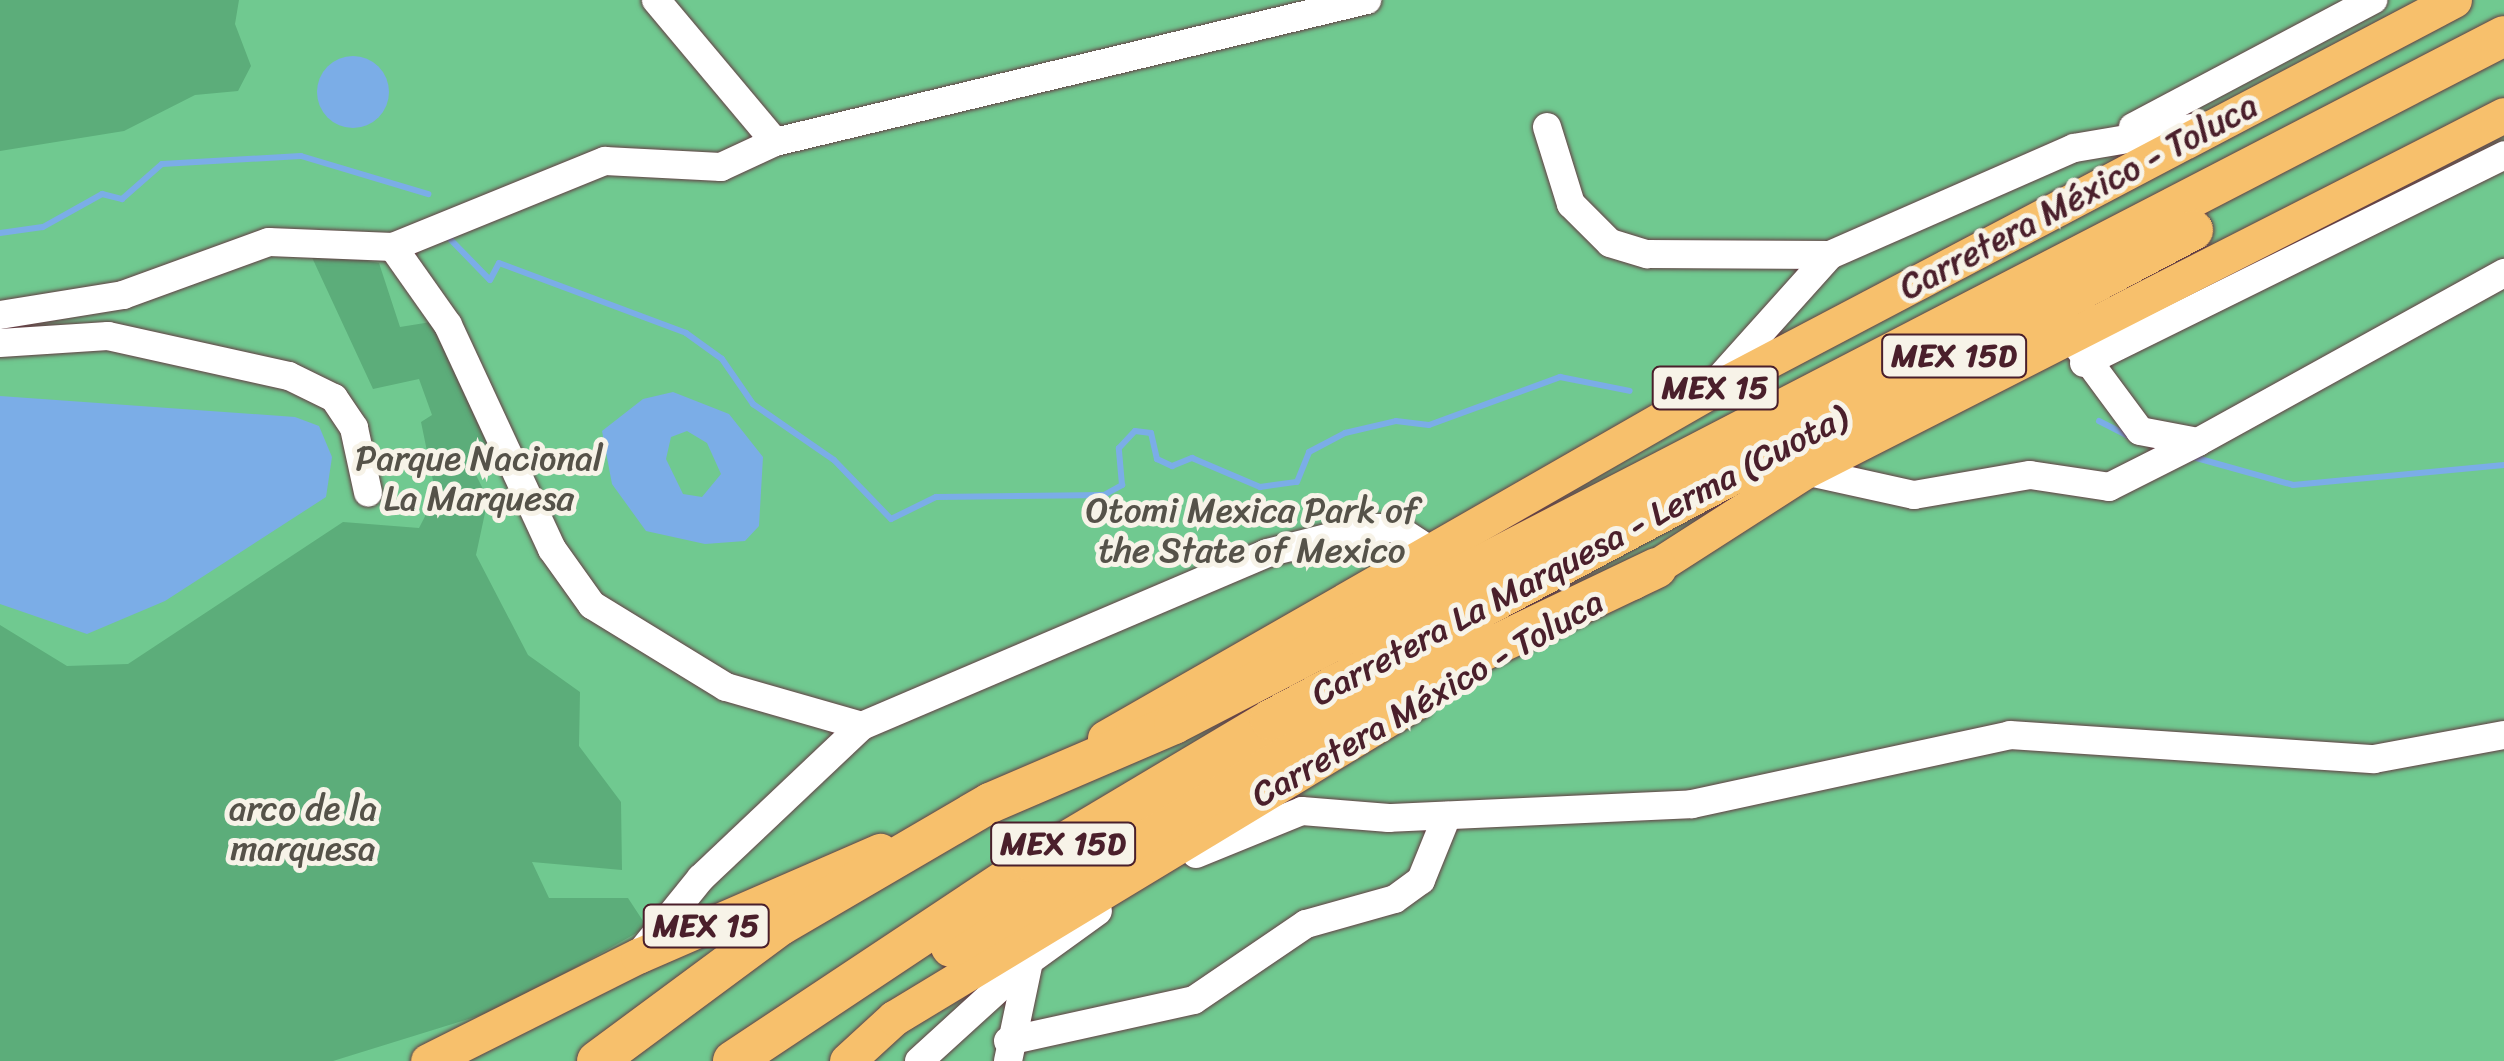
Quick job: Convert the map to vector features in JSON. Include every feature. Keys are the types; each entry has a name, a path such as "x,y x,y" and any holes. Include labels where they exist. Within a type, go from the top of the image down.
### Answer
{"highway":[{"name":"Carretera La Marquesa - Lerma (Cuota)","path":"990,803 1174,724 2504,36"},
{"name":"Carretera La Marquesa - Lerma (Cuota)","path":"733,1061 1032,862 1287,711 2504,66"},
{"path":"764,1061 1340,720 1657,568"},
{"name":"MEX 15D","path":"597,1061 781,924 990,803"}],"main road":[{"name":"Carretera México - Toluca","path":"428,1061 638,956 990,803 1707,393 2454,0"},
{"name":"Carretera México - Toluca","path":"847,1061 894,1018 1033,945 1657,568 1805,471 2076,349 2504,116"}],"street":[{"path":"656,0 775,142"},
{"path":"0,315 124,295 269,242 394,247 594,164 706,170 775,142 1367,0"},
{"path":"1547,127 1571,204 1610,242 1647,254 1830,256 2119,135 2373,0"},
{"path":"2119,135 2215,124"},
{"path":"2192,446 2140,431 2076,349 2504,155"},
{"path":"394,247 448,325 552,549 592,605 726,687 862,726"},
{"path":"1707,393 1830,256"},
{"path":"1805,471 1914,495 2030,475 2109,487 2158,469 2192,446 2504,274"},
{"path":"0,343 108,336 289,376 334,398 354,428 368,492"},
{"path":"638,956 701,878 862,726 1266,553 1366,528 1396,528 1431,551"},
{"path":"918,1061 1033,945 1222,838 1286,816 1447,816 1692,804 2010,735 2374,759 2504,735"},
{"path":"1033,945 1008,1051 1194,1000 1306,924 1395,899 1421,880 1447,816"}],"green space":[{"name":"Otomi Mexica Park of the State of Mexico","path":"0,0 2504,0 2504,1061 0,1061"},
{"path":"0,0 239,0 235,24 251,66 238,91 195,95 124,131 0,151"},
{"name":"arco de la marquesa","path":"309,251 379,263 400,327 431,322 498,451 470,463 488,499 476,555 528,655 580,692 579,746 621,802 622,870 532,862 549,898 628,898 647,927 504,1008 333,1061 0,1061 0,625 67,666 128,664 343,522 419,528 436,495 421,422 432,415 419,379 373,389"}],"water":[{"path":"353,56 378,67 389,92 378,117 353,128 328,117 317,92 328,67"},
{"path":"673,392 729,414 763,457 759,526 745,541 705,544 646,531 612,484 602,431 643,399","holes":["687,431 707,443 721,474 702,497 683,494 666,459 671,437"]},
{"path":"0,396 295,417 319,426 332,457 326,497 165,601 87,634 0,604"}],"waterway":[{"path":"0,233 43,227 102,194 122,199 162,164 301,156 428,194"},
{"path":"450,239 490,280 499,263 686,333 722,359 753,404 834,460 891,519 936,497 1104,495 1122,485 1119,448 1135,431 1151,433 1157,459 1172,466 1192,458 1260,487 1297,482 1309,452 1345,433 1396,421 1429,425 1560,377 1630,391"},
{"path":"2099,421 2133,438"},
{"path":"2193,457 2293,485 2504,465"}],"park label":[{"name":"Parque Nacional La Marquesa","path":"479,478"}]}
